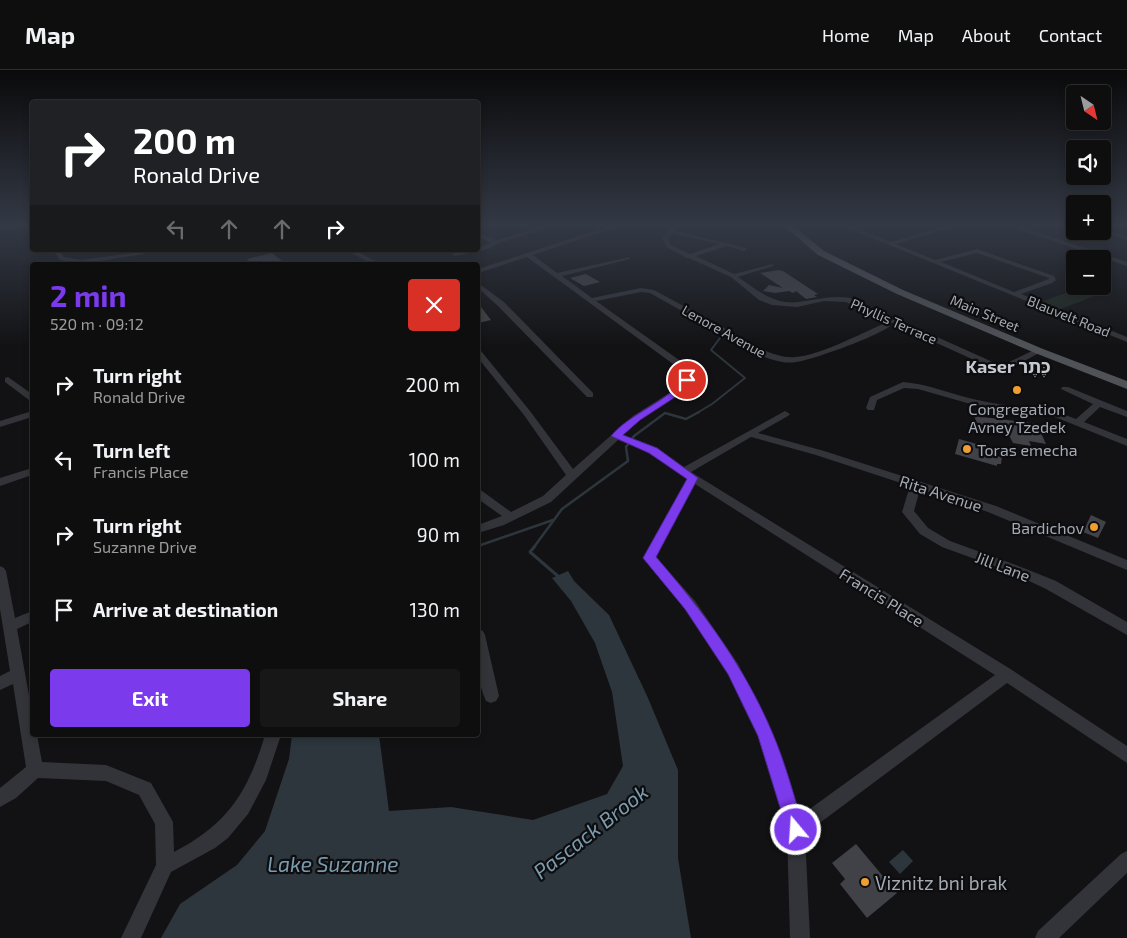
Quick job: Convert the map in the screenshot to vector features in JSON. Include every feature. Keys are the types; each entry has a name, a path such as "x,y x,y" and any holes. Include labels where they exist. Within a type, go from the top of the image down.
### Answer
{"main road":[{"name":"Main Street","path":"845,266 1039,351 1127,385"}],"street":[{"path":"480,270 495,266"},
{"path":"480,528 511,517 547,499 636,418 683,388 687,380 686,371 544,266"},
{"path":"558,275 597,266"},
{"name":"Phyllis Terrace","path":"708,266 733,276 762,298 774,303 797,305 831,298 855,302 994,366 1008,366 1039,351"},
{"path":"733,276 768,266"},
{"name":"Blauvelt Road","path":"943,266 1127,340"},
{"path":"1015,294 1053,280 1017,266"},
{"path":"480,287 501,304 590,395"},
{"name":"Lenore Avenue","path":"591,300 641,290 652,291 765,354 788,361 814,356 886,326"},
{"path":"480,355 527,413 573,477"},
{"path":"8,380 30,396"},
{"path":"871,408 873,399 903,385 919,386 981,404 1057,414 1127,443"},
{"path":"1065,389 1127,414"},
{"path":"1078,422 1099,403"},
{"path":"785,414 688,474 649,558 690,605 734,669 765,735 796,830 800,938"},
{"path":"0,424 30,415"},
{"name":"Rita Avenue","path":"750,434 820,453 992,509 1127,565"},
{"name":"Francis Place","path":"616,436 653,450 1007,675 1127,755"},
{"path":"0,482 30,472"},
{"name":"Jill Lane","path":"916,485 908,512 924,531 946,544 1012,568 1051,585 1127,629"},
{"path":"480,495 511,517"},
{"path":"0,571 35,770"},
{"path":"11,626 30,617"},
{"path":"480,644 491,696"},
{"path":"0,683 18,675"},
{"path":"796,830 1007,675"},
{"path":"165,866 210,842 242,812 265,765 272,737"},
{"path":"0,798 10,792 35,770 106,773 145,789 164,822 165,866 132,938"},
{"path":"1045,938 1127,860"}],"shaded area":[{"path":"1066,293 1066,295 1097,295 1056,311 1038,303"}],"water":[{"name":"Lake Suzanne","path":"568,571 574,581 609,615 648,698 678,770 678,858 691,938 161,938 180,904 237,865 265,831 289,759 292,737 379,737 389,811 451,807 533,820 607,794 623,766 612,692 595,643 571,601 552,578"},
{"path":"903,850 913,861 900,874 889,862"}],"building":[{"path":"779,270 818,294 814,295 817,297 806,299 796,291 793,293 789,291 775,293 763,291 769,285 783,288 760,273"},
{"path":"586,274 600,282 584,286 570,278"},
{"path":"480,306 491,320 480,323"},
{"path":"974,416 1048,425 1054,435 1041,433 1046,444 1029,441 1031,446 1013,443 1009,435 981,432"},
{"path":"959,439 998,450 997,456 1002,457 1001,464 997,464 997,466 955,454"},
{"name":"Bardichov","path":"1091,515 1106,522 1098,538 1083,532"},
{"name":"Viznitz bni brak","path":"856,844 897,893 867,918 840,884 845,879 832,863"}],"waterway":[{"path":"697,413 712,404 745,378 711,350 723,334"},
{"name":"Pascack Brook","path":"534,547 562,509 628,461 626,447 634,436 665,413 686,419 699,412"},
{"path":"480,545 553,520"},
{"name":"Pascack Brook","path":"535,546 530,552 559,577"}],"place":[{"name":"Congregation Avney Tzedek","path":"1017,390"},
{"name":"Toras emecha","path":"967,449"},
{"name":"Bardichov","path":"1094,527"},
{"name":"Viznitz bni brak","path":"865,882"}],"district":[{"name":"Kaser כֶּתֶר","path":"1008,366"}],"route":[{"path":"687,380 683,388 636,418 616,436 653,450 693,478 649,558 690,605 734,669 765,735 796,830"}]}
